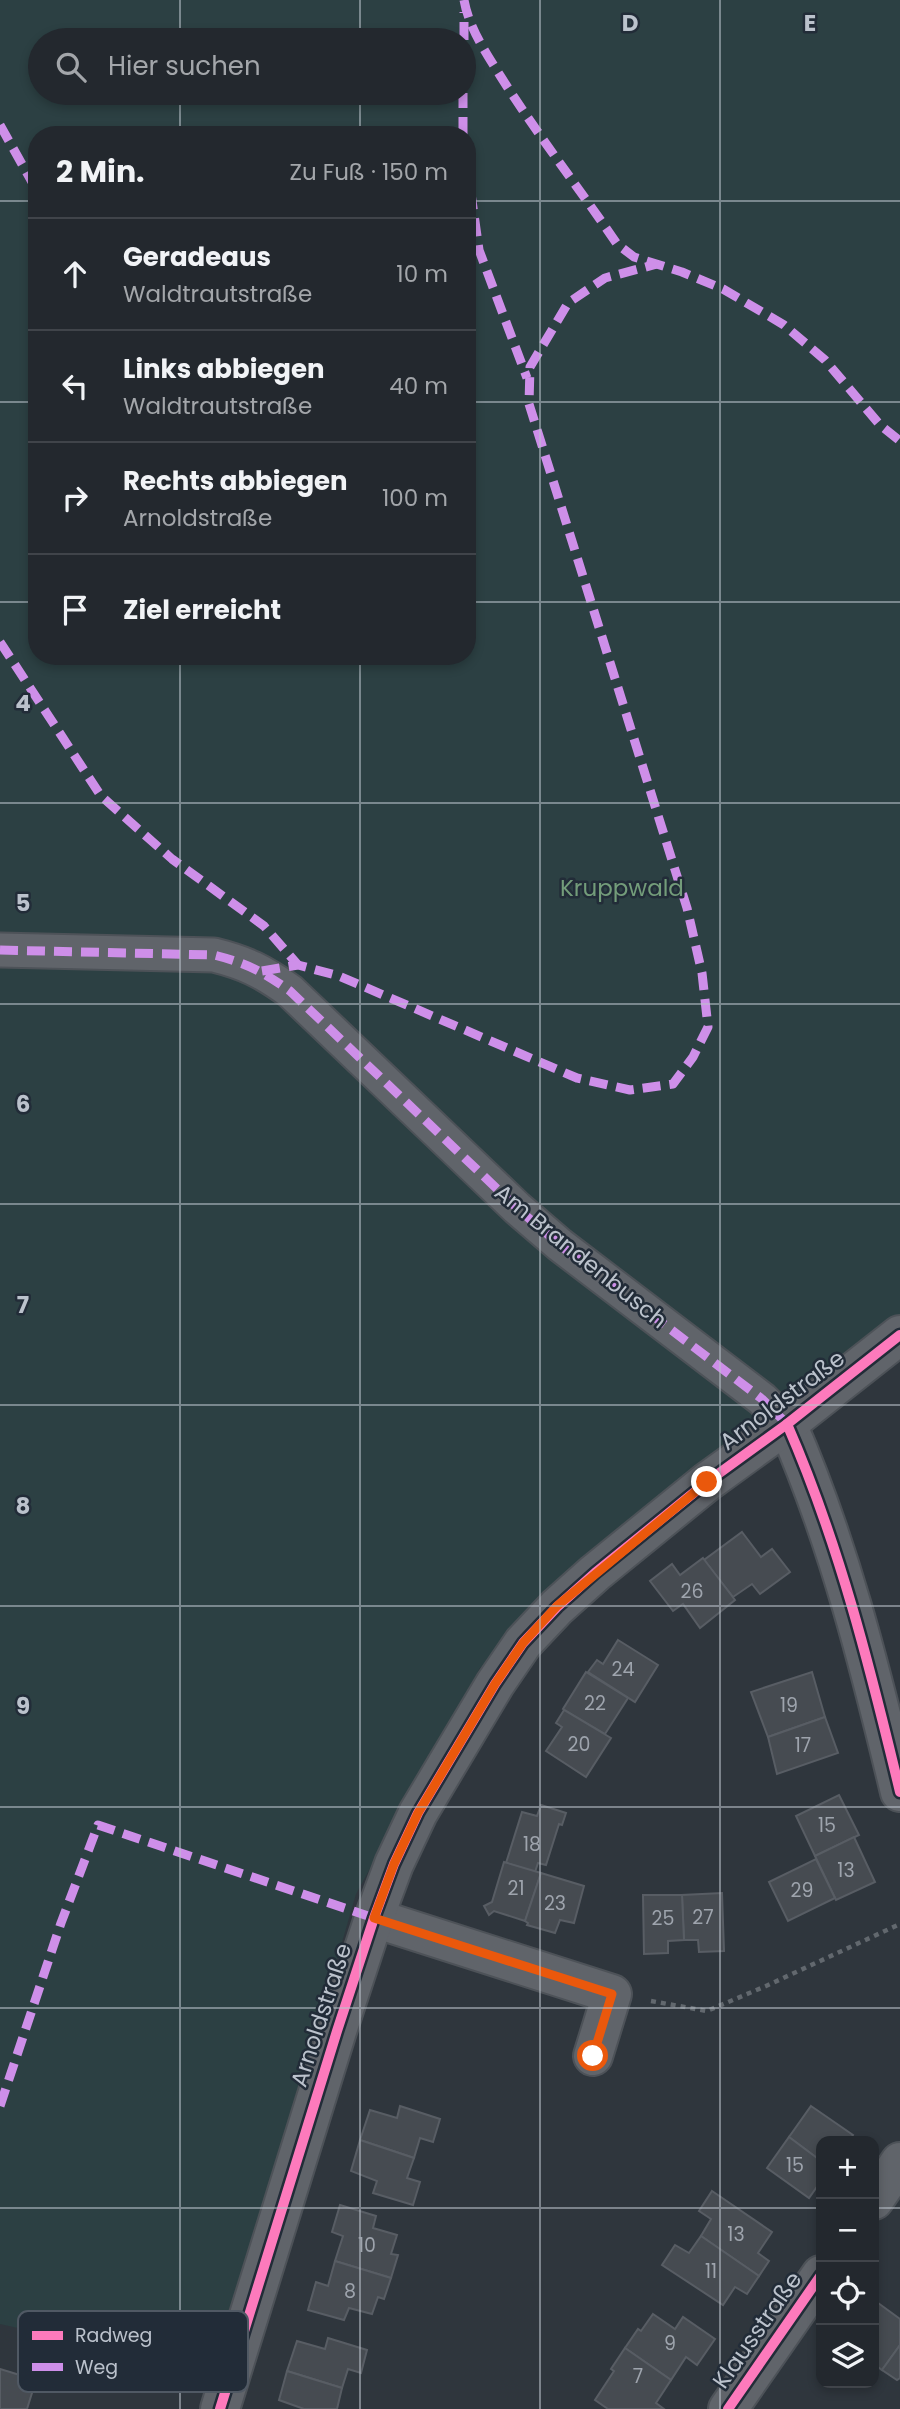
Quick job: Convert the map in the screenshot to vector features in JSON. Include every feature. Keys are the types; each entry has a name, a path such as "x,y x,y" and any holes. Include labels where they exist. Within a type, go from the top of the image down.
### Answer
{"street":[{"name":"Am Brandenbusch","path":"0,950 214,955 262,971 289,991 517,1208 560,1245 762,1399 787,1424 839,1561 869,1663 900,1792"},
{"name":"Arnoldstraße","path":"248,2320 374,1918 394,1864 418,1813 495,1684 523,1643 557,1606 595,1573 707,1482 787,1424 900,1335"},
{"path":"374,1918 612,1994 593,2056"},
{"path":"875,2199 900,2162"},
{"name":"Klausstraße","path":"728,2409 816,2282"},
{"name":"Arnoldstraße","path":"220,2409 225,2392"}],"path":[{"path":"612,1994 706,2011 900,1924"}],"green space":[{"name":"Kruppwald","path":"0,0 900,0 900,1327 587,1570 480,1668 356,1894 235,2311 18,2311 18,2328 0,2324"}],"building":[{"path":"742,1532 761,1557 772,1549 790,1572 760,1594 752,1584 733,1597 704,1560"},
{"path":"703,1558 735,1600 700,1628 683,1604 673,1611 650,1581 672,1564 680,1575"},
{"path":"618,1640 658,1665 635,1702 588,1672 597,1660 603,1664"},
{"path":"586,1672 628,1698 605,1734 563,1709"},
{"path":"812,1672 825,1717 768,1737 751,1692"},
{"path":"564,1710 611,1738 586,1777 546,1751 562,1727 556,1723"},
{"path":"825,1717 838,1753 777,1774 768,1737"},
{"path":"839,1795 859,1835 815,1856 796,1816"},
{"path":"541,1805 566,1813 562,1825 559,1824 546,1865 538,1863 535,1872 506,1863 522,1812 537,1816"},
{"path":"854,1837 875,1882 836,1900 815,1856"},
{"path":"816,1859 835,1898 788,1921 769,1882"},
{"path":"504,1862 541,1873 525,1921 494,1911 489,1915 484,1906 492,1902"},
{"path":"541,1873 584,1886 574,1923 560,1920 555,1933 527,1925 525,1921"},
{"path":"722,1893 724,1951 699,1952 698,1940 684,1940 682,1895"},
{"path":"643,1895 682,1895 684,1940 668,1941 668,1953 644,1954"},
{"path":"400,2106 440,2119 433,2142 420,2138 414,2158 360,2140 370,2110 397,2118"},
{"path":"811,2106 853,2135 816,2136 816,2157 789,2137"},
{"path":"789,2137 816,2157 816,2188 809,2198 767,2168"},
{"path":"360,2140 414,2158 407,2178 420,2182 413,2205 373,2193 377,2181 351,2171"},
{"path":"712,2191 772,2232 758,2253 769,2261 759,2276 701,2236 711,2219 699,2211"},
{"path":"340,2205 376,2216 373,2228 397,2235 391,2254 398,2255 391,2278 335,2261 343,2236 332,2232"},
{"path":"701,2236 759,2276 747,2294 735,2287 723,2305 662,2265 675,2245 689,2253"},
{"path":"335,2261 391,2278 384,2299 378,2297 372,2314 349,2308 344,2320 308,2310 316,2282 328,2286"},
{"path":"879,2304 900,2319 900,2345 882,2370 879,2368"},
{"path":"653,2314 675,2329 683,2317 715,2339 697,2365 686,2357 671,2380 625,2348"},
{"path":"328,2338 367,2350 361,2373 348,2369 342,2388 287,2371 297,2341 325,2349"},
{"path":"900,2345 900,2378 897,2380 882,2370"},
{"path":"625,2348 671,2380 656,2403 664,2409 608,2409 595,2400"},
{"path":"0,2369 18,2374 18,2392 32,2392 27,2409 0,2409"},
{"path":"287,2371 342,2388 337,2409 304,2409 279,2400"}],"marked path":[{"path":"464,0 473,28"},
{"path":"464,12 464,28"},
{"path":"476,34 529,119 617,244 634,257 682,272 723,289 784,325 825,360 880,425 900,441"},
{"path":"463,105 463,126"},
{"path":"0,125 28,175"},
{"path":"476,229 479,250 527,378"},
{"path":"262,971 298,965 339,976 577,1078 630,1090 673,1084 693,1057 708,1027 702,973 687,908 529,404 530,367 568,303 605,278 657,264"},
{"path":"0,642 101,796 172,859 264,926 298,965"},
{"path":"0,950 214,955 245,965 271,978 290,991 517,1208 560,1245 762,1399 787,1424"},
{"path":"0,2106 61,1923 98,1825 374,1918"}],"cycle path":[{"path":"248,2319 337,2031 394,1864 418,1813 495,1684 523,1643 557,1607 595,1573 707,1482 787,1424 900,1335"},
{"path":"787,1424 838,1560 865,1652 900,1792"},
{"path":"728,2409 816,2282"},
{"path":"220,2409 225,2392"}],"route":[{"path":"593,2056 612,1994 374,1918 394,1864 418,1813 495,1684 523,1643 557,1606 707,1482"}]}
